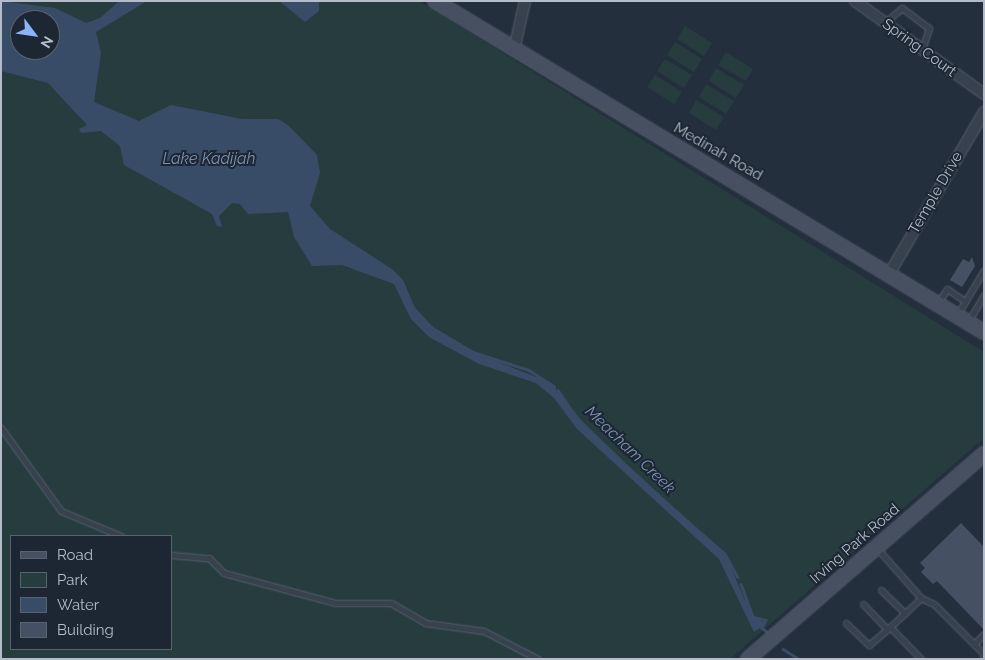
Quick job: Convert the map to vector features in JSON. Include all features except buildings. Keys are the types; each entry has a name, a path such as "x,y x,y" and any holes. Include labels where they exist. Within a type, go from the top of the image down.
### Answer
{"main road":[{"name":"Medinah Road","path":"435,1 984,332"},
{"name":"Irving Park Road","path":"748,659 984,454"}],"street":[{"path":"514,50 525,1"},
{"name":"Spring Court","path":"855,1 921,51 984,94"},
{"name":"Temple Drive","path":"889,274 984,112"}],"lane":[{"path":"884,23 902,8 929,28 931,34 921,51"},
{"path":"962,319 965,300 984,270"},
{"path":"937,304 947,289 965,300"},
{"path":"962,319 984,295"},
{"path":"1,428 61,512 118,535"},
{"path":"876,547 921,598 934,604 974,644 983,657"},
{"path":"172,555 202,556 224,573 335,603 391,603 426,623 484,631 538,659"},
{"path":"882,590 905,613"},
{"path":"846,623 869,645 921,598"},
{"path":"864,604 921,659"},
{"path":"974,644 984,634"}],"green space":[{"path":"1,1 419,1 984,352 984,438 730,659 1,659"},
{"path":"685,26 712,43 704,56 677,39"},
{"path":"675,42 702,59 694,72 667,55"},
{"path":"726,52 753,69 746,81 718,65"},
{"path":"665,59 692,75 684,88 657,71"},
{"path":"716,68 744,85 736,98 709,81"},
{"path":"655,75 682,92 674,104 647,87"},
{"path":"706,84 734,101 726,114 699,97"},
{"path":"696,100 724,117 716,130 689,113"}],"water":[{"name":"Lake Kadijah","path":"1,1 59,10 10,10 10,60 60,60 60,10 86,23 100,18 119,1 147,1 96,32 101,53 94,102 139,121 171,105 242,119 278,119 289,126 317,155 320,173 310,206 330,229 392,269 403,280 413,307 431,327 473,352 551,383 590,431 725,554 751,614 766,624 754,632 719,559 577,429 554,398 536,383 479,364 429,337 411,319 394,284 342,265 312,266 294,237 288,212 248,214 240,204 232,203 219,216 222,227 217,226 212,214 124,165 120,146 101,131 81,133 79,129 87,125 48,83 1,71"},
{"path":"279,1 319,1 319,11 305,22"}],"waterway":[{"name":"Meacham Creek","path":"402,281 413,307 431,327 473,352 529,370 554,386"},
{"name":"Meacham Creek","path":"558,390 577,418 631,470"},
{"name":"Meacham Creek","path":"637,475 649,487"},
{"name":"Meacham Creek","path":"653,491 725,554 738,577"},
{"name":"Meacham Creek","path":"741,584 753,617 766,620 762,628 766,631"},
{"name":"Meacham Creek","path":"783,649 799,659"}]}
